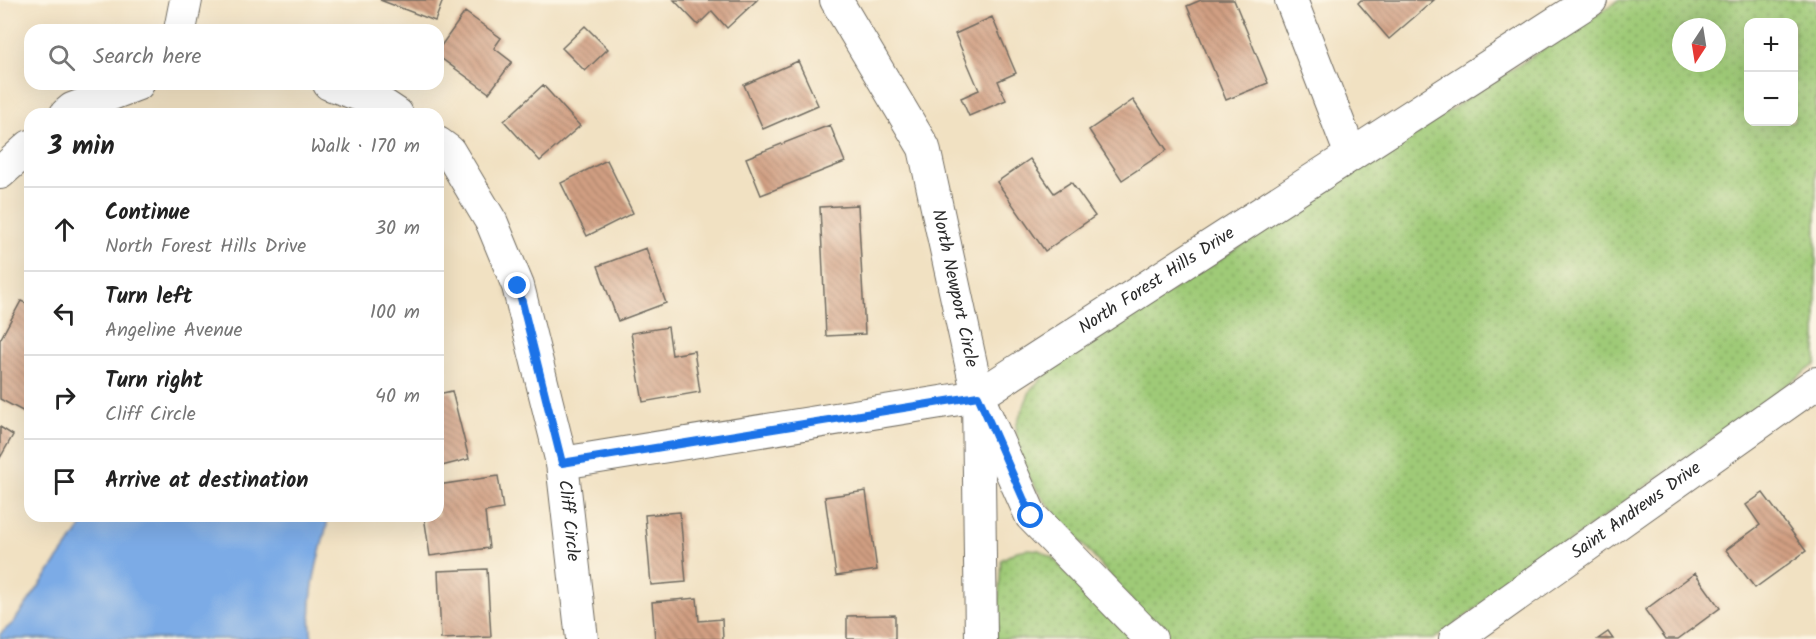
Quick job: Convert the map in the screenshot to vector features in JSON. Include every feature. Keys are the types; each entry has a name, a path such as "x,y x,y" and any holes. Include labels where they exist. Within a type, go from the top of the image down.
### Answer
{"street":[{"path":"181,24 186,0"},
{"name":"North Newport Circle","path":"836,0 924,148 978,396 981,639"},
{"path":"1291,0 1352,155"},
{"name":"North Forest Hills Drive","path":"978,396 1591,0"},
{"path":"75,108 122,90"},
{"path":"346,90 379,102 388,108"},
{"name":"Cliff Circle","path":"444,147 449,151 492,223 518,286 562,463 582,639"},
{"path":"0,173 24,151"},
{"name":"Saint Andrews Drive","path":"1455,639 1816,383"},
{"path":"562,463 978,396 1031,516 1151,639"}],"green space":[{"path":"1619,0 1816,0 1816,364 1434,639 1165,639 1044,500 1027,475 1017,447 1016,425 1031,389 1051,369"},
{"path":"1039,550 1053,558 1132,639 996,639 1001,560 1017,551"}],"water":[{"path":"85,522 327,522 311,596 312,639 0,639 0,634 13,623"}],"building":[{"path":"380,0 443,0 435,21"},
{"path":"674,0 757,0 727,28 712,11 698,25"},
{"path":"1201,0 1234,0 1268,83 1226,100 1187,6"},
{"path":"1361,0 1434,0 1389,39 1358,3"},
{"path":"465,12 501,38 494,48 512,62 489,93 444,60 444,42"},
{"path":"992,17 1016,73 998,81 1006,100 969,116 961,98 979,90 955,34"},
{"path":"585,26 608,49 585,71 562,48"},
{"path":"798,61 818,105 763,129 744,85"},
{"path":"543,85 580,126 540,161 504,121"},
{"path":"1133,100 1167,150 1122,180 1089,130"},
{"path":"830,125 845,162 761,195 746,158"},
{"path":"1030,159 1054,193 1071,182 1095,216 1045,251 997,182"},
{"path":"607,160 633,213 587,236 561,183"},
{"path":"858,205 865,334 826,336 820,207"},
{"path":"646,248 666,303 618,321 598,266"},
{"path":"21,301 24,302 24,412 0,399 0,340"},
{"path":"668,327 672,355 694,351 700,392 643,402 631,333"},
{"path":"452,391 469,459 444,465 444,393"},
{"path":"0,427 13,435 0,458"},
{"path":"498,476 503,509 485,512 489,548 430,556 425,522 444,522 444,484"},
{"path":"866,491 877,570 836,576 825,497"},
{"path":"1763,493 1806,551 1755,588 1726,550 1760,525 1746,505"},
{"path":"680,512 686,582 651,585 645,515"},
{"path":"487,569 491,637 441,639 438,571"},
{"path":"1695,573 1720,608 1678,639 1666,639 1645,610"},
{"path":"697,598 699,621 722,619 723,639 655,639 652,602"},
{"path":"895,615 895,639 847,639 847,616"},
{"path":"1608,632 1613,639 1598,639"}],"route":[{"path":"518,286 562,463 978,396 1031,516"}]}
